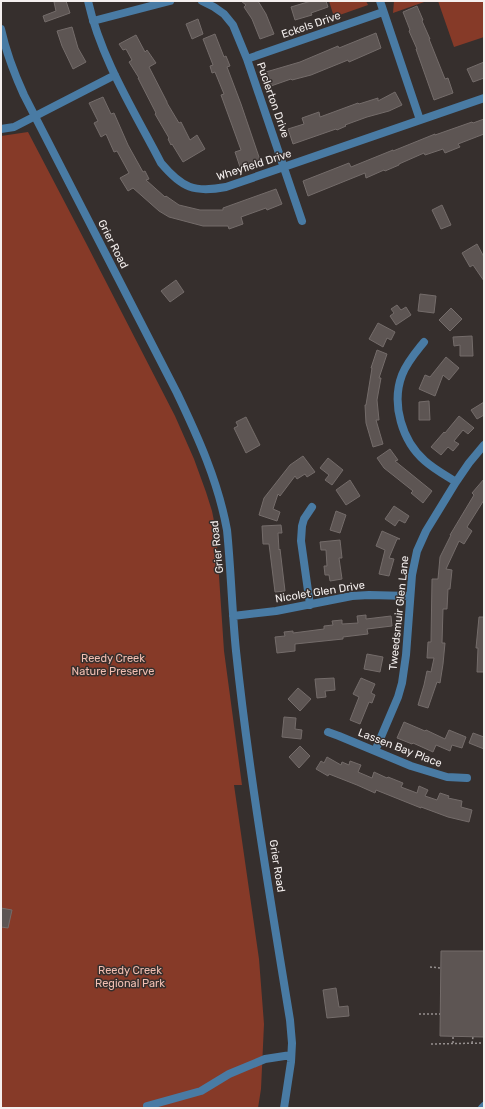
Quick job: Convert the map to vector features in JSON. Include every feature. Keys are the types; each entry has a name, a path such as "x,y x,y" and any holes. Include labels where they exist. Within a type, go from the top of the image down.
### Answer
{"street":[{"name":"Wheyfield Drive","path":"88,1 92,21 104,51 161,163 171,175 182,184 195,189 210,190 226,187 484,98"},
{"path":"92,21 170,1"},
{"name":"Puclerton Drive","path":"202,1 219,10 233,25 247,58 302,221"},
{"path":"380,1 420,120"},
{"name":"Eckels Drive","path":"247,58 383,12"},
{"name":"Grier Road","path":"1,29 15,74 177,393 207,459 218,489 227,530 236,650 248,748 290,1020 292,1055 284,1108"},
{"path":"1,129 14,127 115,75"},
{"path":"424,342 413,355 402,375 398,404 400,419 405,433 415,451 424,461 456,482"},
{"name":"Tweedsmuir Glen Lane","path":"375,751 398,697 402,683 406,655 412,576 417,550 426,531 456,482 469,462 484,445"},
{"path":"310,605 301,541 304,519 312,507"},
{"name":"Nicolet Glen Drive","path":"234,616 276,611 352,596 410,596"},
{"name":"Lassen Bay Place","path":"328,732 411,766 447,777 466,778"},
{"path":"147,1106 201,1091 229,1074 265,1059 292,1055"}],"path":[{"path":"430,967 441,968"},
{"path":"419,1014 440,1014"},
{"path":"453,1036 453,1044"},
{"path":"472,1044 473,1037"},
{"path":"431,1044 484,1043"}],"green space":[{"path":"329,1 366,1 368,5 334,17"},
{"path":"394,1 427,1 393,13"},
{"path":"438,1 484,1 484,37 454,47"},
{"path":"28,132 175,416 194,459 212,511 216,531 224,651 242,785 234,785 259,959 264,1024 261,1089 258,1108 1,1108 1,136"}],"building":[{"path":"66,1 70,13 45,22 43,16 56,11 54,2"},
{"path":"241,1 258,1 266,14 274,34 260,39 252,19 244,7 246,5"},
{"path":"311,1 326,1 328,7 311,13 312,15 295,20 291,7"},
{"path":"417,6 445,79 448,78 453,93 434,100 403,12"},
{"path":"198,19 203,34 192,39 186,24"},
{"path":"72,27 78,48 86,62 73,69 62,46 57,31"},
{"path":"376,33 381,48 349,62 348,60 311,75 291,79 271,86 266,72 300,62 338,46 339,48"},
{"path":"215,34 224,57 226,56 230,66 227,67 260,160 240,167 235,152 241,150 221,95 224,94 215,72 212,73 210,66 213,65 203,39"},
{"path":"136,35 145,52 147,50 156,63 149,67 179,123 181,122 190,140 197,135 205,149 183,162 172,144 171,145 168,139 169,138 155,114 156,113 139,78 129,62 132,60 126,49 123,50 119,44"},
{"path":"484,62 484,78 473,82 467,69"},
{"path":"395,92 402,105 389,111 345,125 346,126 337,130 336,129 293,144 288,129 304,124 302,118 319,112 320,117 358,103 359,104 378,98 378,101"},
{"path":"103,97 111,114 114,113 128,145 143,172 145,171 149,179 146,180 165,197 166,196 179,205 200,210 223,210 223,208 276,189 282,204 241,217 243,224 229,229 228,226 203,226 169,217 159,211 133,188 128,191 120,178 129,173 117,151 114,152 106,134 101,137 94,123 98,121 89,103"},
{"path":"484,119 484,134 458,144 460,147 445,153 443,149 425,155 424,153 385,171 384,170 366,178 365,173 308,196 303,181 349,163 351,167 435,134"},
{"path":"442,205 451,225 441,229 432,210"},
{"path":"477,244 484,257 484,281 473,265 470,267 462,253"},
{"path":"176,280 184,292 170,302 161,291"},
{"path":"420,294 436,296 434,313 418,311"},
{"path":"397,305 401,310 406,307 411,315 396,325 390,316 394,313 391,309"},
{"path":"451,308 462,319 450,331 439,320"},
{"path":"378,323 395,332 391,340 387,338 383,347 369,339"},
{"path":"472,336 473,356 460,356 460,345 454,346 453,337"},
{"path":"377,350 387,354 379,378 381,378 377,400 379,420 376,420 383,444 373,447 366,423 365,405 371,368"},
{"path":"446,357 459,368 449,380 443,375 435,396 419,389 425,375 430,377"},
{"path":"429,401 430,420 419,420 419,402"},
{"path":"484,402 484,415 477,419 471,410"},
{"path":"459,416 474,428 468,434 463,430 454,441 459,444 453,451 448,447 441,455 431,447"},
{"path":"246,417 260,445 246,453 234,428 238,426 236,422"},
{"path":"390,449 398,460 395,461 432,491 423,503 411,493 413,491 384,468 377,458"},
{"path":"303,456 315,472 307,477 305,474 297,479 295,476 280,496 278,494 273,509 280,512 277,521 259,515 264,498 290,465"},
{"path":"328,458 343,470 332,485 325,480 329,475 320,468"},
{"path":"484,479 484,500 467,527 472,531 464,544 459,541 446,569 452,570 450,589 448,589 447,609 443,609 442,643 445,643 443,664 440,683 437,682 428,708 418,705 427,671 431,672 434,658 427,658 428,642 431,642 432,579 438,579 440,557 450,535 474,495 472,493"},
{"path":"350,480 360,496 346,505 336,490"},
{"path":"394,506 409,516 405,523 399,520 395,526 385,519"},
{"path":"336,511 346,515 340,533 330,530"},
{"path":"281,525 282,533 278,533 279,550 280,549 285,591 275,592 269,544 263,544 262,526"},
{"path":"382,531 400,539 397,539 389,558 394,559 389,576 379,574 385,550 376,546"},
{"path":"340,540 342,558 339,558 342,579 330,581 329,575 325,575 324,566 327,566 326,550 321,550 320,542"},
{"path":"366,615 366,619 391,616 392,626 367,629 368,634 343,637 343,639 295,644 295,651 277,653 275,637 285,636 284,632 293,631 293,633 324,629 324,626 333,625 332,621 342,620 342,624 358,623 357,616"},
{"path":"479,617 484,617 484,672 477,672 478,648 476,648"},
{"path":"367,654 383,657 380,672 364,669"},
{"path":"334,678 335,690 325,691 326,697 317,698 315,679"},
{"path":"361,678 375,684 371,693 375,695 372,703 369,702 360,724 350,720 359,697 353,694"},
{"path":"298,688 311,699 300,711 288,699"},
{"path":"284,717 296,718 295,729 302,730 301,739 282,737"},
{"path":"404,722 445,739 449,730 466,737 462,748 452,745 450,751 436,745 433,752 397,738"},
{"path":"473,733 484,737 484,749 469,743"},
{"path":"300,746 310,756 299,768 289,757"},
{"path":"327,757 341,765 342,762 349,765 350,761 361,765 358,772 372,778 374,772 403,783 401,787 417,793 419,786 428,790 425,796 437,800 440,793 449,796 448,798 462,801 461,807 472,810 469,822 421,808 376,790 375,793 329,774 328,776 316,769 321,761 324,763"},
{"path":"1,908 12,910 8,928 1,927"},
{"path":"441,951 484,951 484,1037 440,1036"},
{"path":"336,988 339,1007 348,1006 349,1016 327,1018 323,990"}],"park label":[{"name":"Reedy Creek Nature Preserve","path":"113,664"},
{"name":"Reedy Creek Regional Park","path":"130,976"}]}
